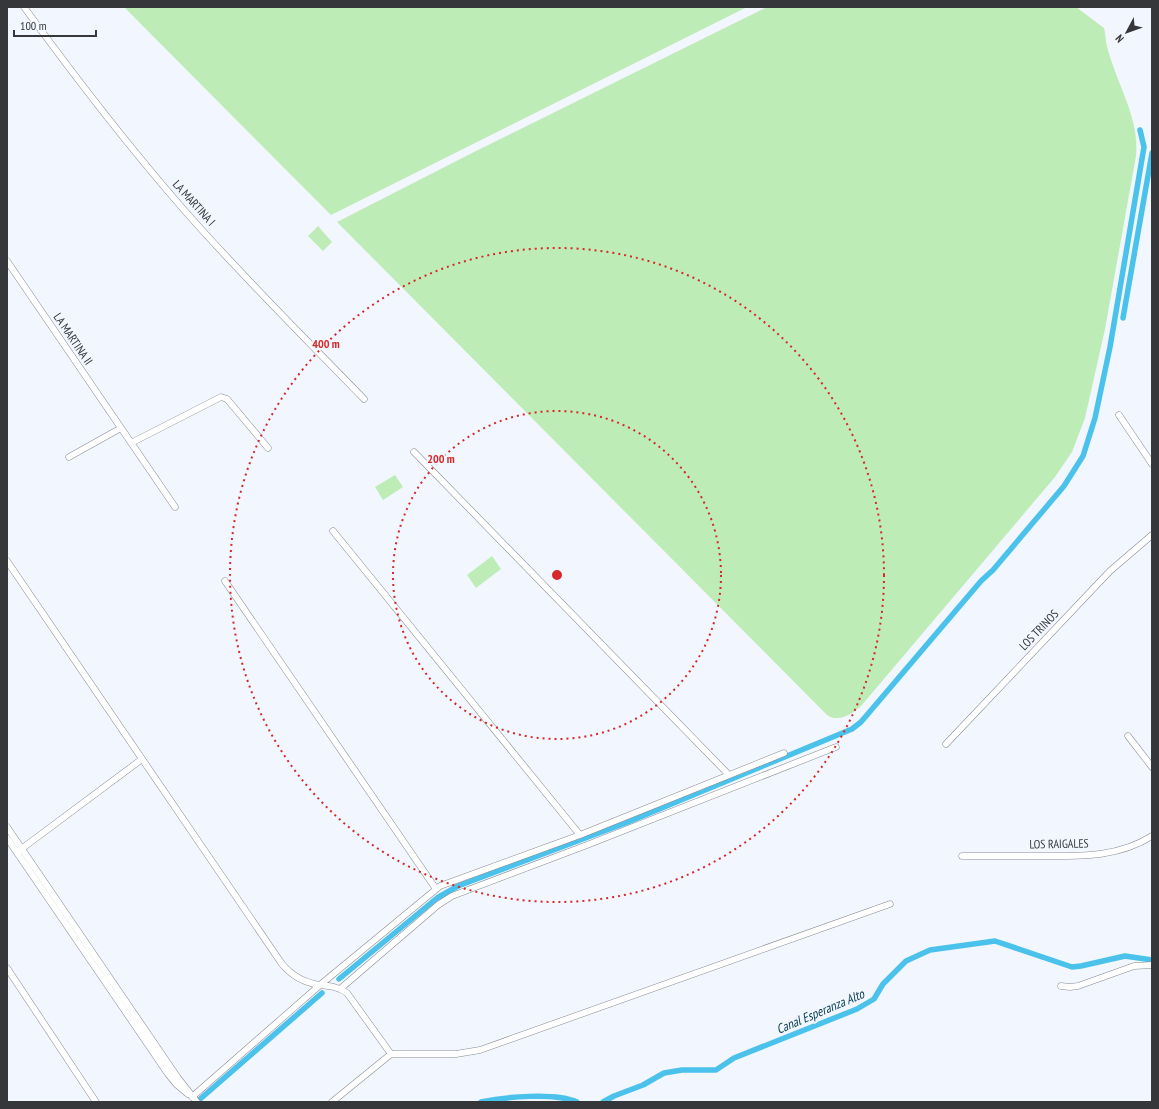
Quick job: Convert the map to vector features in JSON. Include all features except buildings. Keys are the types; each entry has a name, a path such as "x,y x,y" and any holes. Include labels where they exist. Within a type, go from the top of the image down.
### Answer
{"street":[{"name":"LA MARTINA I","path":"24,7 108,119 186,212 364,399"},
{"name":"LA MARTINA II","path":"7,261 175,507"},
{"path":"131,443 221,397 227,399 268,448"},
{"path":"1118,415 1152,464"},
{"path":"69,457 121,428"},
{"path":"414,452 729,775"},
{"path":"333,531 580,835"},
{"name":"LOS TRINOS","path":"946,744 1110,571 1152,534"},
{"path":"7,561 282,964 298,979 340,989 349,995 391,1054"},
{"path":"225,581 436,889"},
{"path":"1128,736 1152,767"},
{"path":"340,989 438,905 452,896 587,845 836,746"},
{"path":"192,1097 320,985 436,889 450,881 580,835 784,753"},
{"path":"19,851 142,759"},
{"path":"7,827 19,851 168,1074 176,1084 197,1102"},
{"name":"LOS RAIGALES","path":"962,856 1076,856 1099,854 1125,849 1152,836"},
{"path":"7,838 19,851"},
{"path":"332,1102 391,1054 456,1054 480,1050 890,904"},
{"path":"1061,986 1078,986 1134,966 1152,965"},
{"path":"7,968 96,1102"}],"green space":[{"path":"124,7 747,7 331,215"},
{"path":"767,7 1076,7 1104,28 1106,44 1111,60 1131,114 1136,142 1136,156 1105,329 1085,418 1072,452 1055,477 861,706 854,712 841,718 827,715 337,222 474,152"},
{"path":"318,226 332,242 323,251 308,236"},
{"path":"395,475 403,487 383,500 375,487"},
{"path":"492,556 501,569 476,588 467,575"}],"waterway":[{"path":"339,979 437,898 458,886 628,822 852,729 861,722 1064,486 1083,456 1095,418 1110,347 1144,147 1140,130"},
{"path":"1123,318 1152,153"},
{"name":"Canal Esperanza Alto","path":"603,1102 614,1096 643,1085 664,1073 682,1070 716,1070 734,1058 857,1009 874,999 883,984 906,961 930,950 995,941 1072,967 1125,956 1152,960"},
{"path":"199,1100 322,993"},
{"name":"Canal Esperanza Alto","path":"481,1102 503,1098 530,1096 556,1097 577,1102"}]}
